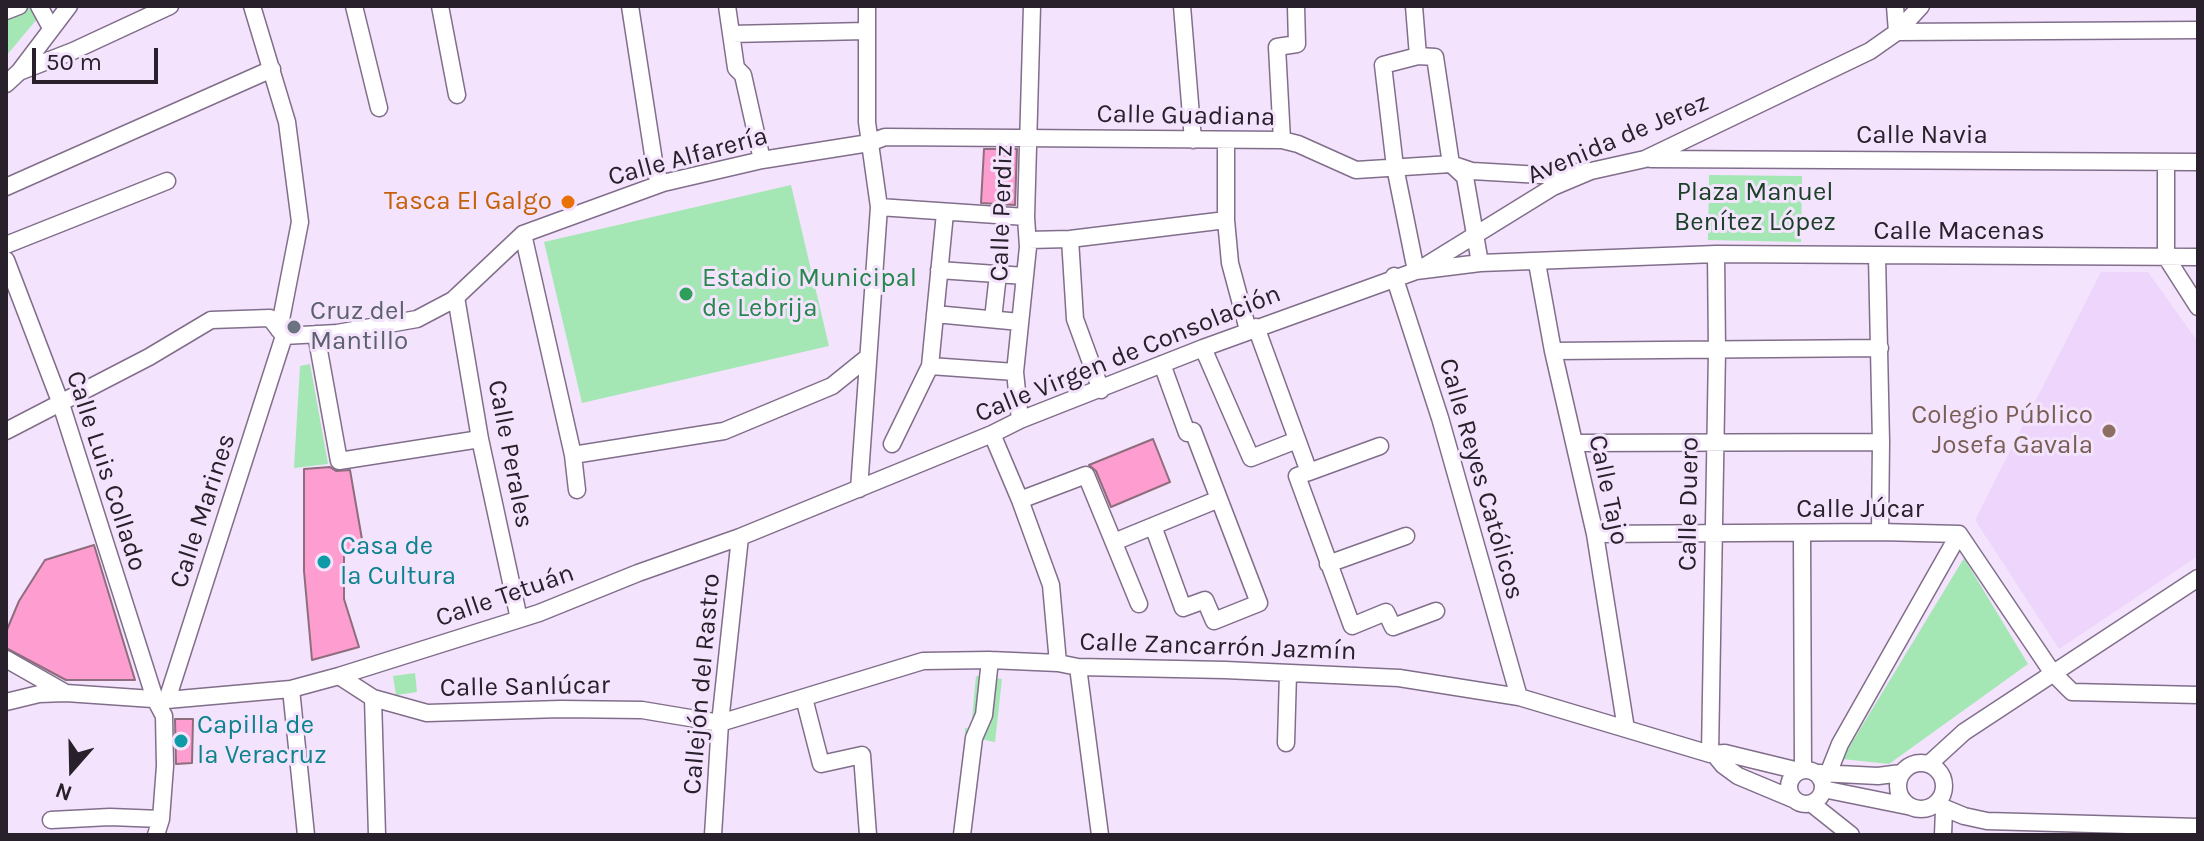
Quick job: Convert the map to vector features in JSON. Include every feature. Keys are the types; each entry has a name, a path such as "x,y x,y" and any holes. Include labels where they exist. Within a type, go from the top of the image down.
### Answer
{"street":[{"path":"6,11 19,6"},
{"path":"39,6 51,28"},
{"path":"6,84 19,72 69,6"},
{"path":"19,72 170,6"},
{"name":"Calle Marines","path":"161,700 282,333 300,222 287,122 252,6"},
{"path":"354,6 379,108"},
{"path":"440,6 457,95"},
{"path":"630,6 656,174 663,183"},
{"path":"727,6 736,68 743,75 762,160"},
{"path":"859,489 879,207 869,143 867,6"},
{"name":"Calle Perdiz","path":"1020,420 1015,372 1028,240 1032,6"},
{"path":"1182,6 1193,140"},
{"path":"1282,140 1277,47 1297,44 1296,6"},
{"path":"1414,6 1418,56"},
{"path":"1895,6 1897,32 2198,30"},
{"name":"Avenida de Jerez","path":"1416,271 1553,187 1591,171 1645,159 1870,51 1897,32 1921,6"},
{"path":"731,34 866,31"},
{"path":"1416,271 1395,167 1383,65 1418,56 1435,57 1451,164 1465,177 1480,263"},
{"path":"6,187 272,69"},
{"name":"Calle Guadiana","path":"869,143 885,137 1282,140 1356,170 1451,164 1472,171 1541,175 1591,171"},
{"path":"1226,141 1226,220 1230,263 1252,329 1297,440 1303,474 1328,564 1352,626 1386,612 1393,627 1436,611"},
{"name":"Calle Alfarería","path":"523,234 663,183 762,160 869,143"},
{"name":"Calle Navia","path":"1645,159 2198,162"},
{"path":"2166,162 2166,257 2198,307"},
{"path":"6,245 167,181"},
{"path":"879,207 1026,217"},
{"path":"892,444 930,366 945,213"},
{"path":"1028,240 1070,239 1226,220"},
{"path":"6,431 149,357 211,320 270,318 282,333 316,334 417,319 456,297 523,234"},
{"path":"523,234 573,455 577,490"},
{"path":"1070,239 1075,319 1101,390"},
{"name":"Calle Macenas","path":"1416,271 1480,263 1716,254 2198,257"},
{"name":"Calle Duero","path":"1712,754 1716,254"},
{"path":"1877,256 1880,532"},
{"name":"Calle Luis Collado","path":"6,260 61,404 161,700 165,766 158,827"},
{"name":"Calle Tajo","path":"1537,263 1553,351 1595,534 1626,729"},
{"path":"939,270 1025,276"},
{"name":"Calle Virgen de Consolación","path":"859,489 1162,364 1394,276 1416,271"},
{"path":"993,319 998,274"},
{"name":"Calle Reyes Católicos","path":"1394,276 1440,418 1519,697"},
{"name":"Calle Perales","path":"456,297 480,439 519,619"},
{"path":"935,314 1020,322"},
{"path":"316,334 339,461 480,439"},
{"path":"1203,348 1251,458 1297,440"},
{"path":"1553,351 1880,348"},
{"path":"573,455 724,431 832,386 868,357"},
{"path":"1153,526 1183,608 1205,600 1214,621 1259,603 1193,431 1187,433 1162,364"},
{"path":"930,366 1015,372"},
{"path":"992,434 1051,585 1058,657"},
{"path":"1574,443 1881,442"},
{"path":"1303,474 1380,446"},
{"path":"1020,500 1086,475 1139,604"},
{"name":"Calle Tetuán","path":"6,702 39,694 161,700 291,689 539,613 859,489"},
{"path":"1114,542 1219,499"},
{"name":"Calle Júcar","path":"1595,534 1959,534 2052,672"},
{"path":"1802,534 1817,801 1812,804 1851,835"},
{"path":"1814,775 1840,744 1959,534"},
{"path":"1328,564 1406,536"},
{"name":"Callejón del Rastro","path":"713,835 720,723 740,537"},
{"path":"1793,799 1788,787 1790,780 1814,775 1878,776 1901,773 1913,764 1929,764 1964,732 2198,578"},
{"name":"Calle Zancarrón Jazmín","path":"720,723 923,661 1058,657 1078,667 1399,678 1519,697 1712,754 1725,753 1814,775"},
{"path":"6,659 66,693"},
{"path":"962,835 974,738 984,715 990,660"},
{"path":"1078,667 1100,835"},
{"path":"2052,672 2072,692 2198,695"},
{"path":"1286,743 1288,673"},
{"name":"Calle Sanlúcar","path":"339,676 373,698 427,713 642,710 720,723"},
{"path":"291,689 306,835"},
{"path":"373,698 377,835"},
{"path":"804,698 821,764 862,755 868,835"},
{"name":"Calle Zancarrón Jazmín","path":"1712,754 1738,776 1805,805 1812,804"},
{"path":"1929,764 1944,782 1940,806 1943,835"},
{"path":"1901,773 1897,789 1900,797 1912,807"},
{"path":"1814,775 1912,807 1940,806 1987,821 2132,831 2198,827"},
{"path":"51,820 110,817 158,827"}],"shaded area":[{"name":"Colegio Público Josefa Gavala","path":"2101,272 2148,272 2198,342 2198,556 2059,649 1975,520"}],"green space":[{"path":"29,6 38,18 6,56 6,17"},
{"name":"Plaza Manuel Benítez López","path":"1709,175 1802,176 1801,242 1708,240"},
{"name":"Estadio Municipal de Lebrija","path":"791,185 829,346 582,403 544,242"},
{"path":"310,364 328,464 294,468 300,366"},
{"path":"1964,558 2028,664 1889,764 1842,759"},
{"path":"415,673 417,692 396,695 393,676"},
{"path":"976,676 1002,679 995,742 965,736 965,728 971,729"}],"building":[{"path":"984,149 1017,149 1015,205 981,203"},
{"path":"1153,439 1170,482 1111,507 1096,471 1089,465"},
{"name":"Casa de la Cultura","path":"330,467 336,471 350,470 364,551 344,553 344,599 359,647 312,660 304,571 304,469"},
{"path":"94,545 135,680 66,680 6,648 6,632 19,601 45,560"},
{"name":"Capilla de la Veracruz","path":"175,719 193,719 192,763 176,764"}],"place":[{"name":"Tasca El Galgo","path":"568,202"},
{"name":"Estadio Municipal de Lebrija","path":"686,294"},
{"name":"Cruz del Mantillo","path":"294,327"},
{"name":"Colegio Público Josefa Gavala","path":"2109,431"},
{"name":"Casa de la Cultura","path":"324,562"},
{"name":"Capilla de la Veracruz","path":"181,741"}]}
